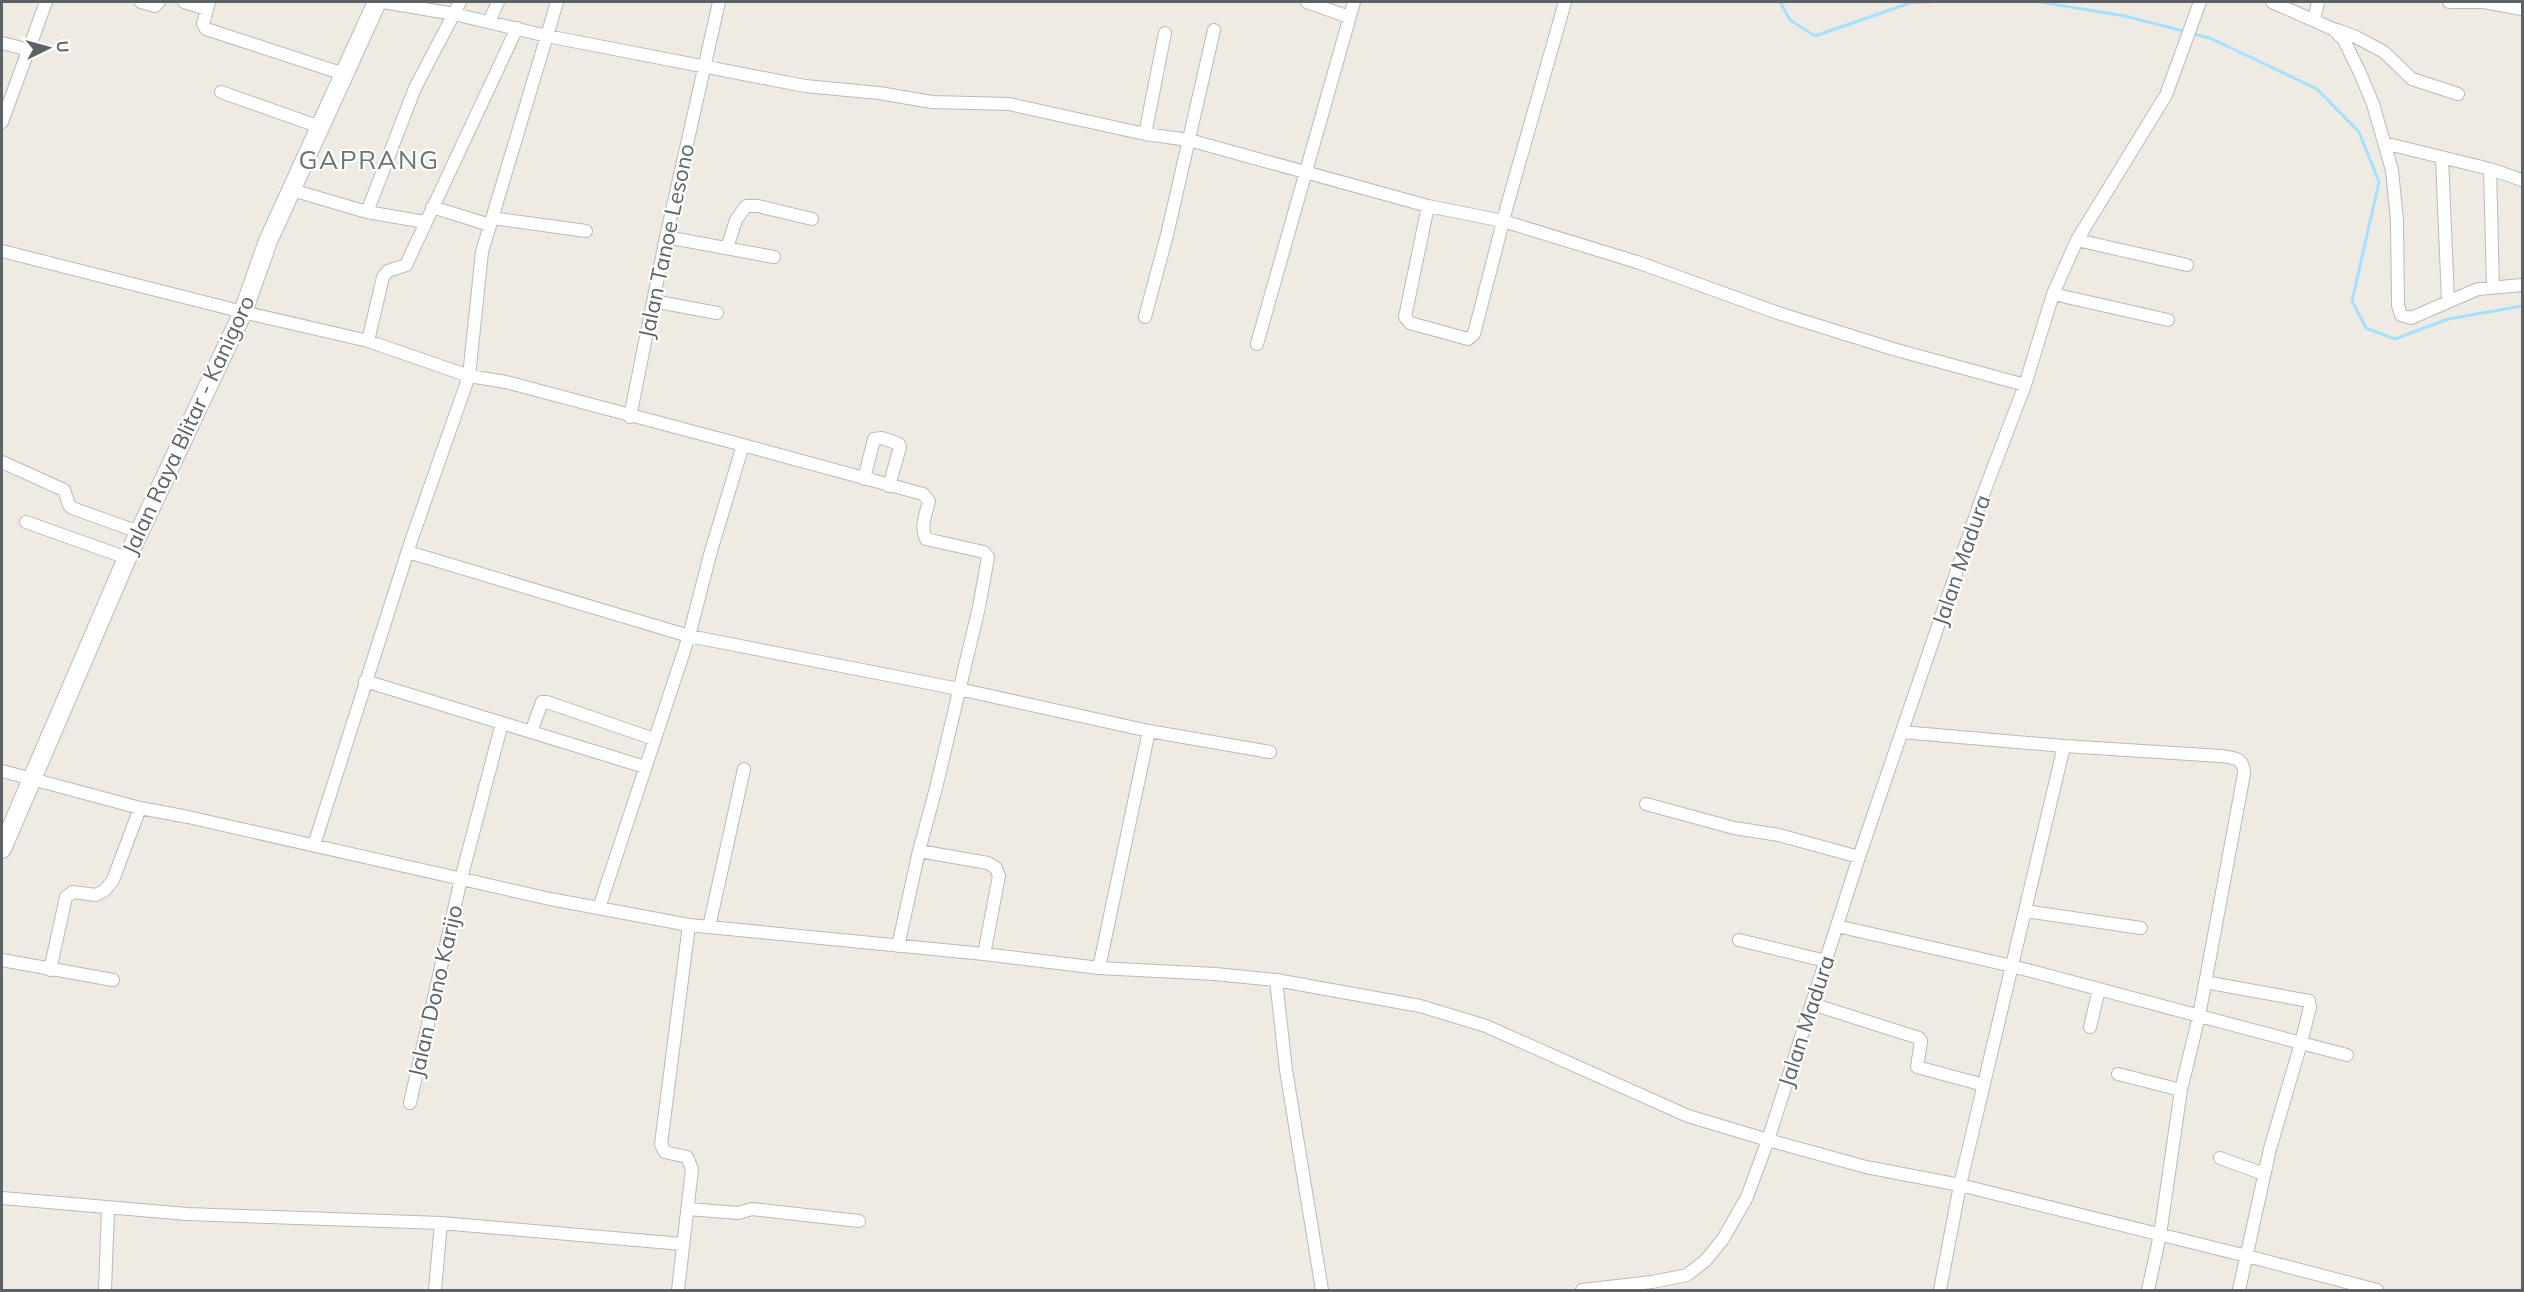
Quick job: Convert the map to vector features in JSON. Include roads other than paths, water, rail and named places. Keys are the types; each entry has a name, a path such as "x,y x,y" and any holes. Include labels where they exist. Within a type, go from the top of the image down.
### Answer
{"main road":[{"name":"Jalan Raya Blitar - Kanigoro","path":"2,849 127,558 243,312 268,241 377,2"}],"street":[{"path":"2,122 46,2"},
{"path":"141,2 155,6 159,2"},
{"path":"184,2 208,5 203,24 206,29 344,74"},
{"path":"383,2 454,14 548,36 805,86 879,93 932,102 1009,104 1145,134 1189,140 1428,206 1503,221 1637,262 1779,313 1893,349 2025,385"},
{"path":"367,212 415,88 460,2"},
{"path":"489,22 498,2"},
{"path":"314,845 365,681 469,376 482,252 557,2"},
{"name":"Jalan Tanoe Lesono","path":"630,417 666,237 719,2"},
{"path":"1307,2 1349,17"},
{"path":"1257,344 1354,2"},
{"path":"1428,206 1405,317 1410,323 1466,339 1474,334 1503,221 1565,2"},
{"name":"Jalan Madura","path":"1582,1290 1652,1282 1687,1275 1706,1260 1723,1239 1747,1197 1981,500 2025,385 2053,294 2077,240 2166,94 2200,2"},
{"path":"2272,2 2356,37 2384,52 2412,79 2458,94"},
{"path":"2314,20 2318,2"},
{"path":"2449,2 2498,3 2523,9"},
{"path":"368,340 383,277 388,271 405,266 517,28"},
{"path":"2333,29 2344,40 2373,104 2392,170 2395,191 2398,312 2403,317 2411,318 2478,289 2523,285"},
{"path":"1145,317 1167,235 1214,30"},
{"path":"1145,134 1165,33"},
{"path":"2,43 29,50"},
{"path":"221,92 320,127"},
{"path":"2384,142 2490,169 2523,180"},
{"path":"2442,158 2448,301"},
{"path":"2490,169 2493,286"},
{"path":"292,190 367,212 425,222"},
{"path":"727,248 736,220 746,206 758,206 812,219"},
{"path":"432,207 491,222 586,231"},
{"path":"666,237 774,257"},
{"path":"2077,240 2187,265"},
{"path":"2,251 78,268 243,312 368,340 469,376 506,382 927,497 929,501 923,532 926,539 984,552 988,556 979,607 898,946"},
{"path":"2053,294 2168,320"},
{"path":"653,301 717,313"},
{"path":"864,479 874,439 882,438 899,444 900,447 889,486"},
{"path":"599,908 688,636 743,445"},
{"path":"2,462 64,490 72,508 139,532"},
{"path":"26,522 127,558"},
{"path":"408,552 688,636 959,689 1149,732 1270,752"},
{"path":"365,681 645,767"},
{"path":"531,732 542,702 547,702 654,739"},
{"name":"Jalan Dono Karijo","path":"410,1103 461,879 502,723"},
{"path":"1099,968 1149,732"},
{"path":"1902,732 2064,746 2221,756 2239,759 2243,762 2244,774 2199,1016 2181,1090 2160,1234 2148,1290"},
{"path":"1940,1290 1960,1185 2064,746"},
{"path":"709,927 744,769"},
{"path":"2,771 140,808 461,879 688,925 984,954 1099,968 1215,974 1276,980 1420,1006 1486,1026 1688,1116 1768,1140 1866,1167 1960,1185 2247,1256 2361,1288 2377,1290"},
{"path":"1646,804 1734,828 1779,835 1860,857"},
{"path":"50,970 66,897 73,892 96,895 110,884 140,808"},
{"path":"919,851 988,864 996,868 999,876 984,954"},
{"path":"2025,911 2141,928"},
{"path":"678,1290 692,1169 690,1161 685,1156 665,1152 661,1143 688,925"},
{"path":"1837,926 2012,966 2347,1055"},
{"path":"1739,940 1826,961"},
{"path":"2,960 113,980"},
{"path":"1276,980 1286,1070 1322,1290"},
{"path":"2205,982 2308,1001 2310,1006 2264,1174 2239,1290"},
{"path":"2090,1027 2099,989"},
{"path":"1812,1004 1919,1038 1921,1041 1917,1067 1984,1085"},
{"path":"2118,1074 2181,1090"},
{"path":"2220,1158 2264,1174"},
{"path":"2,1198 108,1209 187,1214 441,1223 682,1244"},
{"path":"105,1290 108,1209"},
{"path":"688,1209 738,1213 752,1209 859,1221"},
{"path":"435,1290 441,1223"}],"waterway":[{"path":"1780,2 1790,20 1815,36 1910,3 1931,2"},
{"path":"2040,2 2125,16 2187,32"},
{"path":"2193,34 2210,38 2317,89 2359,132 2379,182 2352,301 2366,328 2395,339 2448,319 2522,306"}],"district":[{"name":"GAPRANG","path":"369,160"}]}
